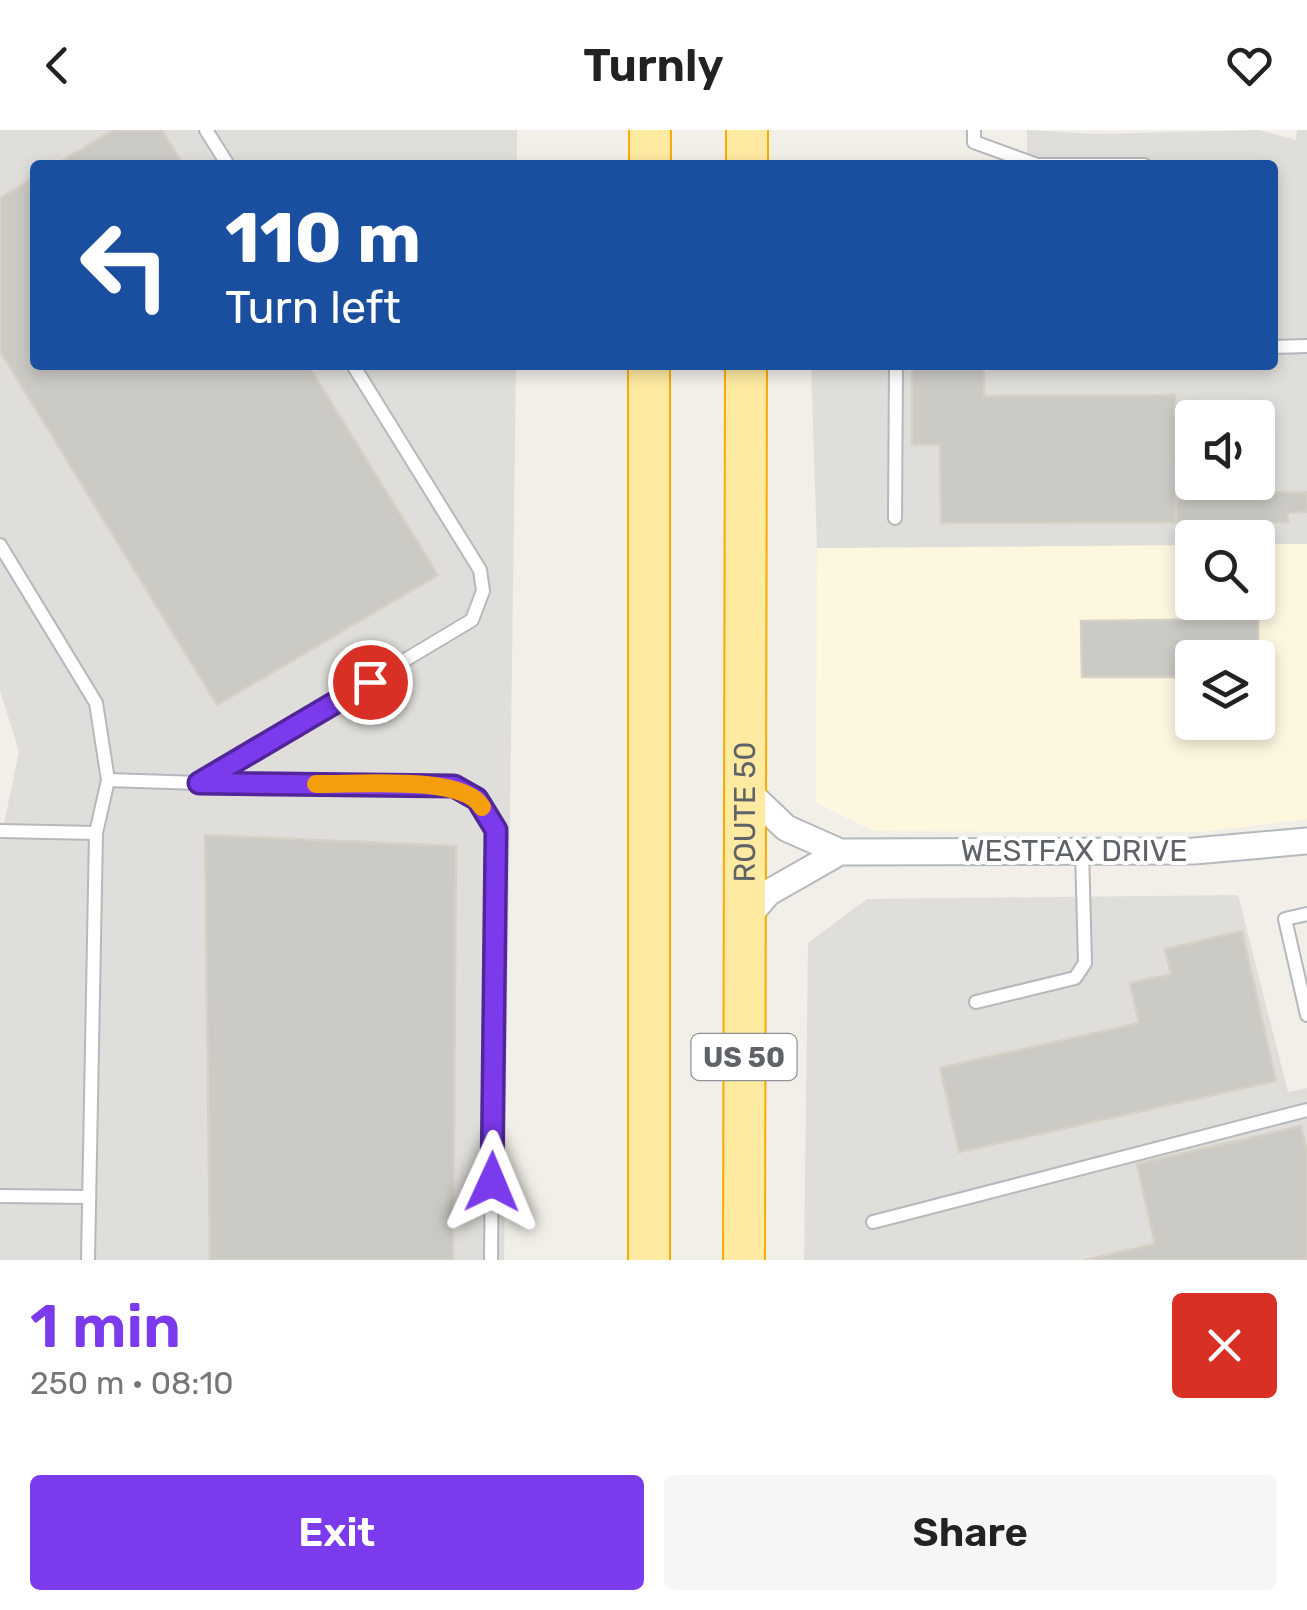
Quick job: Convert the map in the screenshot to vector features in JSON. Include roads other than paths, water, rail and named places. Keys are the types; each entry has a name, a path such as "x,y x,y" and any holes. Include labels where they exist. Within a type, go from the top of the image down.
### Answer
{"highway":[{"path":"650,130 650,160"},
{"path":"746,160 747,130"},
{"name":"US 50","path":"649,370 649,1260"},
{"name":"ROUTE 50","path":"744,1260 746,370"}],"street":[{"name":"WESTFAX DRIVE","path":"743,787 786,828 840,852 1194,851 1307,842"},
{"name":"WESTFAX DRIVE","path":"744,921 768,893 840,852"}],"lane":[{"path":"206,130 225,160"},
{"path":"974,130 974,142 1023,160"},
{"path":"1278,347 1307,346"},
{"path":"199,783 472,620 482,591 480,570 356,370"},
{"path":"895,518 896,370"},
{"path":"0,544 96,703 108,780 96,833 88,1260"},
{"path":"108,780 454,786 477,799 496,830 491,1260"},
{"path":"0,831 96,833"},
{"path":"976,1002 1075,978 1085,963 1082,851"},
{"path":"1307,914 1284,920 1307,1015"},
{"path":"873,1222 1307,1110"},
{"path":"0,1196 89,1197"}]}
